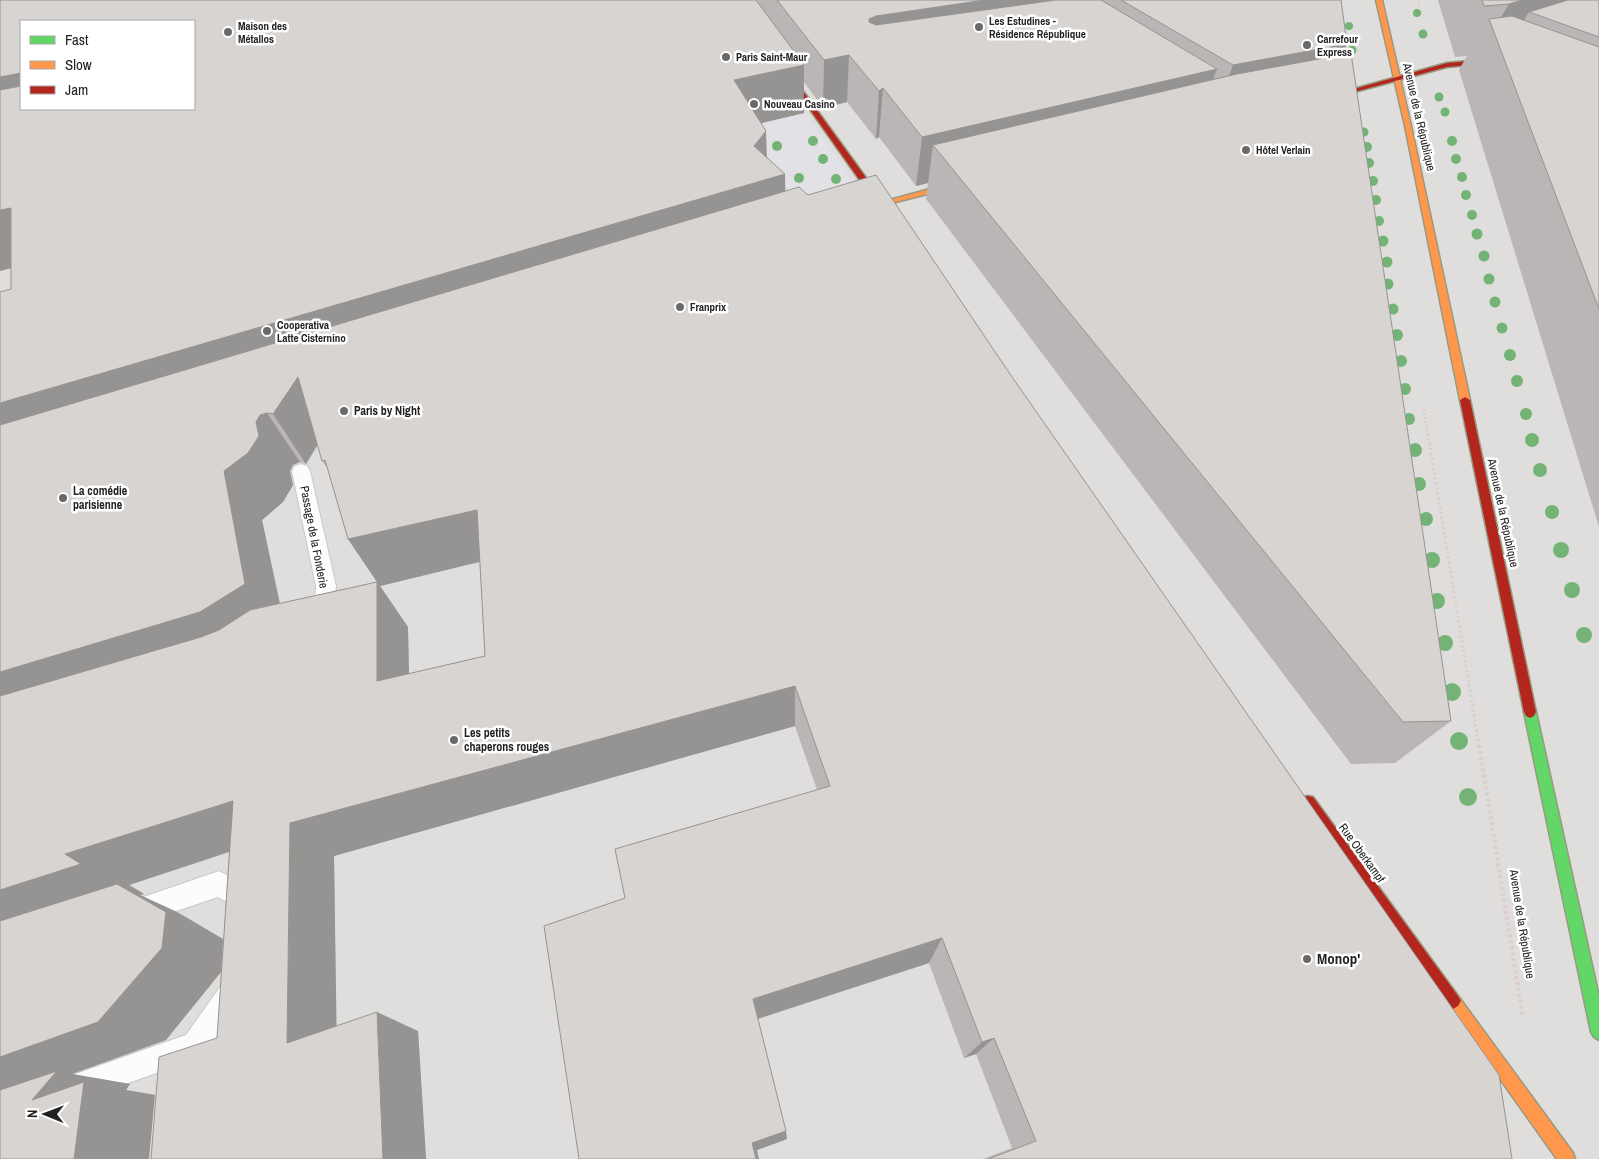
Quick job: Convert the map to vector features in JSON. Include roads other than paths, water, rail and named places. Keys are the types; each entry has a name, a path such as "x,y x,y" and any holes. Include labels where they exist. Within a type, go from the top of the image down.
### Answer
{"main road":[{"name":"Avenue de la République","path":"1379,0 1408,126 1542,772 1599,1032"},
{"path":"1312,100 1336,96 1447,66 1481,62 1508,53"},
{"path":"774,55 890,218"},
{"path":"842,215 880,203 971,180"},
{"name":"Rue Oberkampf","path":"1300,792 1567,1159"}],"lane":[{"path":"1481,62 1500,70"},
{"name":"Passage de la Fonderie","path":"297,633 314,617 325,600 326,586 301,471"},
{"path":"110,920 220,884 240,895 238,933"},
{"path":"46,1098 196,1046 234,991 236,962"}],"place":[{"name":"Les Estudines - Résidence République","path":"979,27"},
{"name":"Maison des Métallos","path":"228,32"},
{"name":"Carrefour Express","path":"1307,45"},
{"name":"Paris Saint-Maur","path":"726,57"},
{"name":"Nouveau Casino","path":"754,104"},
{"name":"Hôtel Verlain","path":"1246,150"},
{"name":"Franprix","path":"680,307"},
{"name":"Cooperativa Latte Cisternino","path":"267,331"},
{"name":"Paris by Night","path":"344,411"},
{"name":"La comédie parisienne","path":"63,498"},
{"name":"Les petits chaperons rouges","path":"454,740"},
{"name":"Monop'","path":"1307,959"}]}
